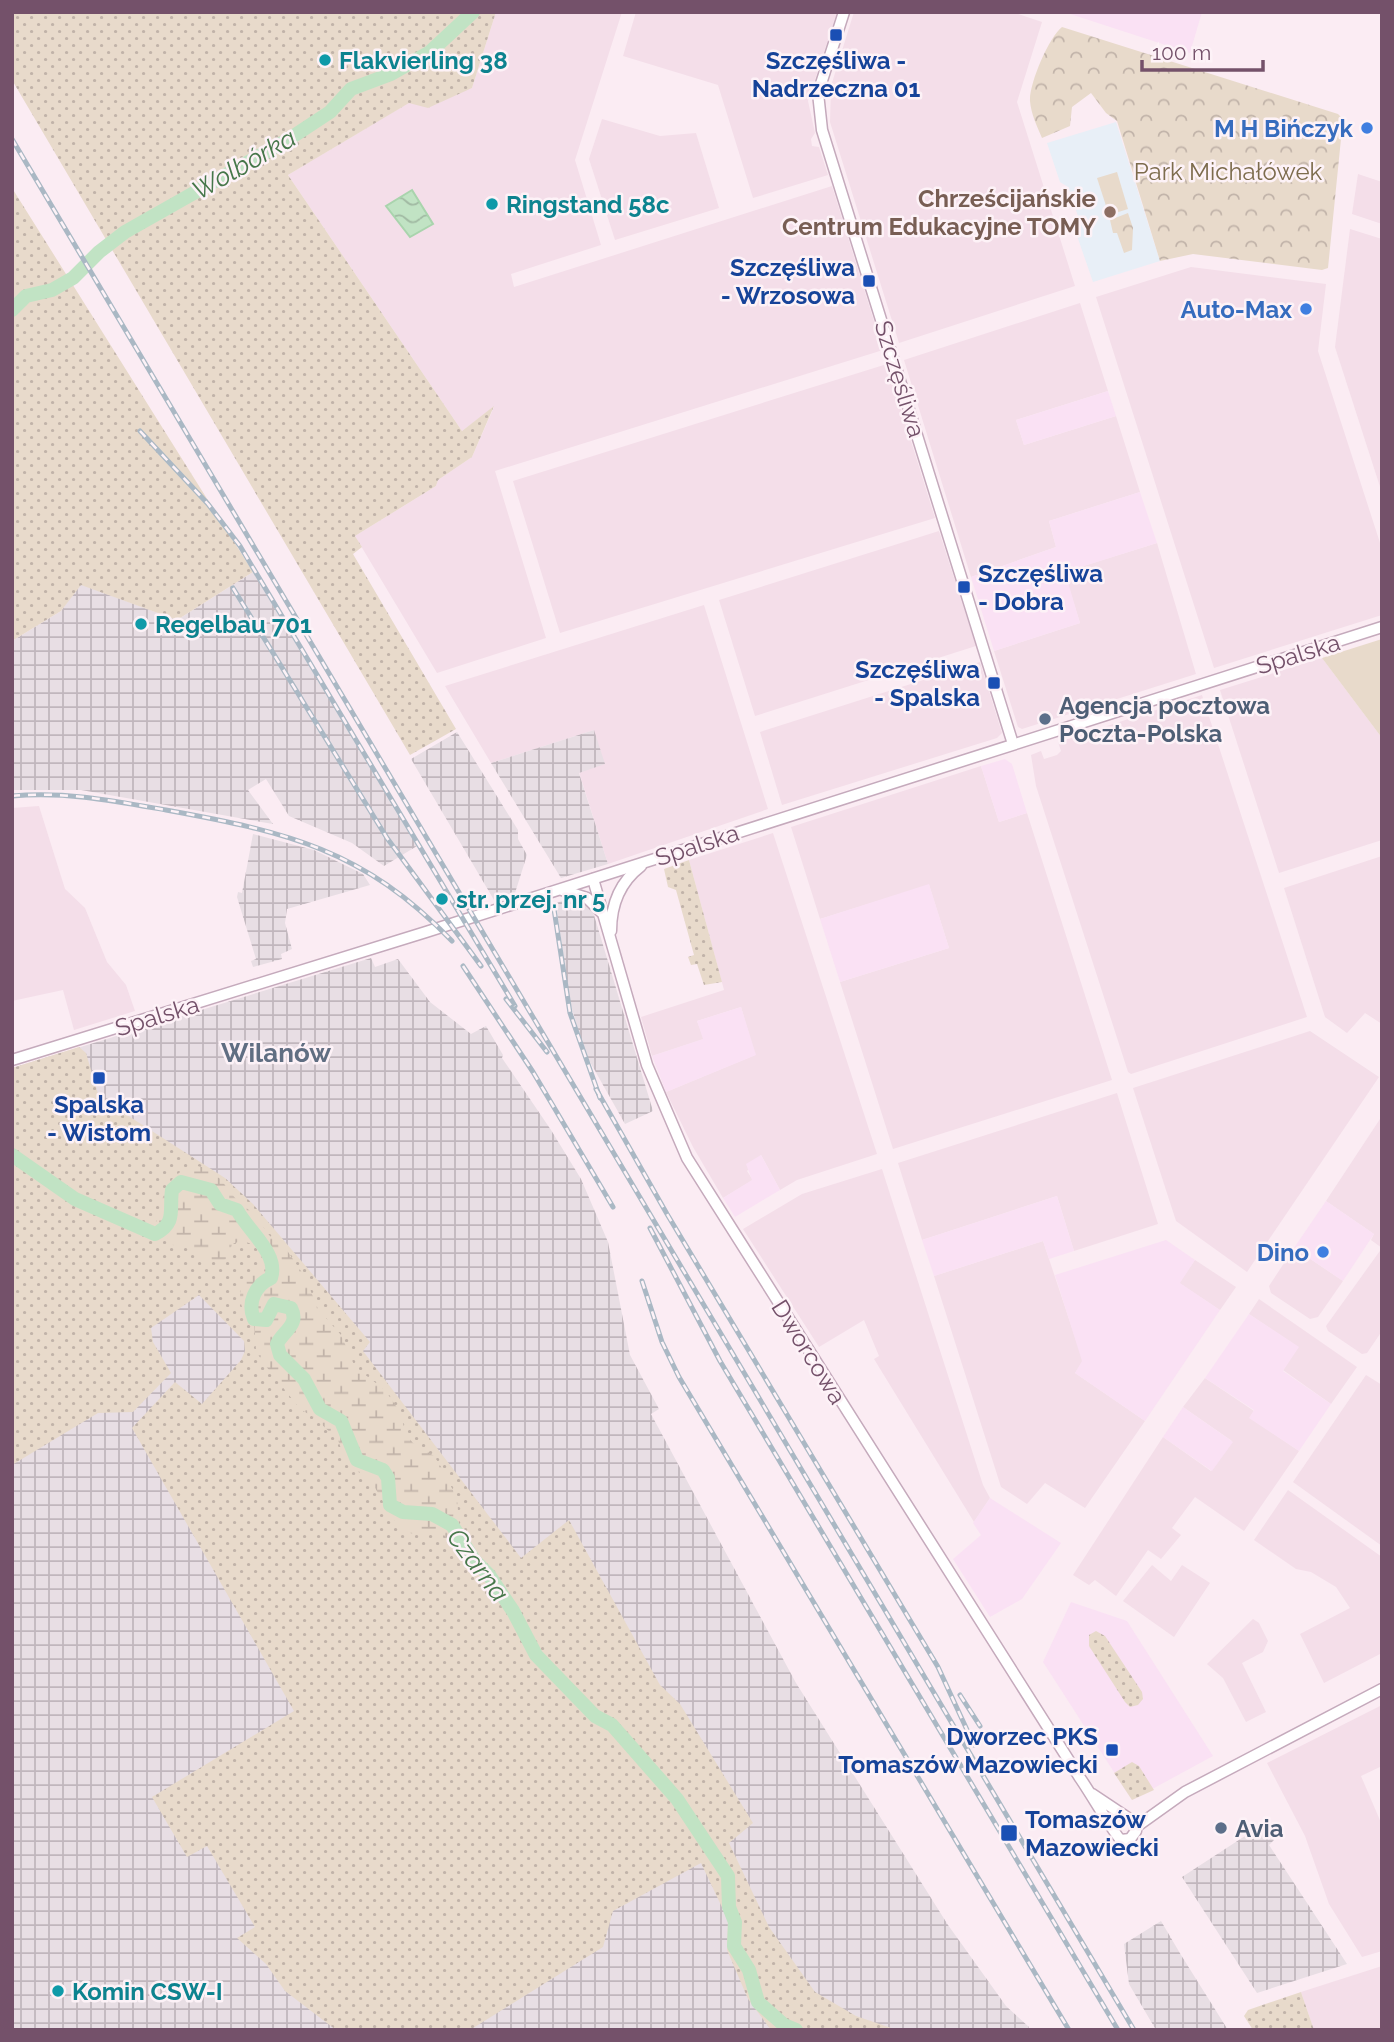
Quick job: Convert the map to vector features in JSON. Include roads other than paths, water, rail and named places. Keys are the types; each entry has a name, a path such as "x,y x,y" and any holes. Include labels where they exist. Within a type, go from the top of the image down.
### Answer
{"street":[{"name":"Szczęśliwa","path":"844,12 818,93 822,130 1013,744"},
{"name":"Spalska","path":"12,1060 559,890 1382,627"},
{"path":"611,940 617,897 628,877 647,861"},
{"name":"Dworcowa","path":"593,879 647,1065 687,1158 1112,1826"},
{"path":"559,890 575,892 587,898 605,919"},
{"path":"1130,1821 1130,1839 1121,1840 1114,1835 1112,1826 1130,1821 1382,1689"},
{"name":"Dworcowa","path":"1092,1794 1130,1821"}],"water":[{"path":"412,190 433,224 410,237 386,206"}],"waterway":[{"name":"Wolbórka","path":"12,310 26,296 52,290 73,278 99,252 125,232 289,139 330,112 351,89 391,74 430,52 473,12"},
{"name":"Czarna","path":"12,1155 75,1199 155,1234 167,1225 171,1215 172,1190 181,1182 211,1190 220,1204 237,1210 262,1243 271,1260 271,1278 261,1285 252,1301 254,1319 266,1320 274,1304 291,1308 292,1323 277,1344 280,1355 304,1379 320,1409 341,1421 357,1460 383,1470 388,1478 390,1505 403,1512 432,1514 452,1525 474,1560 489,1575 513,1611 536,1655 595,1716 612,1725 677,1799 728,1876 729,1907 735,1922 734,1946 749,1970 758,2002 784,2025 796,2030"}],"railway":[{"path":"12,139 1134,2030"},
{"path":"140,431 208,504 240,546 515,1006"},
{"path":"233,588 387,838 481,966"},
{"path":"12,796 51,795 109,800 209,818 286,837 321,849 387,885 452,941"},
{"path":"554,909 570,1013 600,1098"},
{"path":"463,966 533,1072 613,1207"},
{"path":"506,999 547,1052"},
{"path":"596,1089 667,1214 938,1667 974,1745"},
{"path":"650,1228 720,1361 1118,2030"},
{"path":"642,1281 662,1342 679,1377 1069,2030"},
{"path":"960,1695 980,1726"}],"place":[{"name":"Szczęśliwa - Nadrzeczna 01","path":"836,35"},
{"name":"Flakvierling 38","path":"325,60"},
{"name":"M H Bińczyk","path":"1367,128"},
{"name":"Ringstand 58c","path":"492,204"},
{"name":"Chrześcijańskie Centrum Edukacyjne TOMY","path":"1110,212"},
{"name":"Szczęśliwa - Wrzosowa","path":"869,281"},
{"name":"Auto-Max","path":"1306,309"},
{"name":"Szczęśliwa - Dobra","path":"964,587"},
{"name":"Regelbau 701","path":"141,624"},
{"name":"Szczęśliwa - Spalska","path":"994,683"},
{"name":"Agencja pocztowa Poczta-Polska","path":"1045,719"},
{"name":"str. przej. nr 5","path":"442,899"},
{"name":"Spalska - Wistom","path":"99,1078"},
{"name":"Dino","path":"1323,1252"},
{"name":"Dworzec PKS Tomaszów Mazowiecki","path":"1112,1750"},
{"name":"Avia","path":"1221,1828"},
{"name":"Tomaszów Mazowiecki","path":"1009,1833"},
{"name":"Komin CSW-I","path":"58,1991"}],"district":[{"name":"Wilanów","path":"276,1053"}],"park label":[{"name":"Park Michałówek","path":"1228,171"}]}
